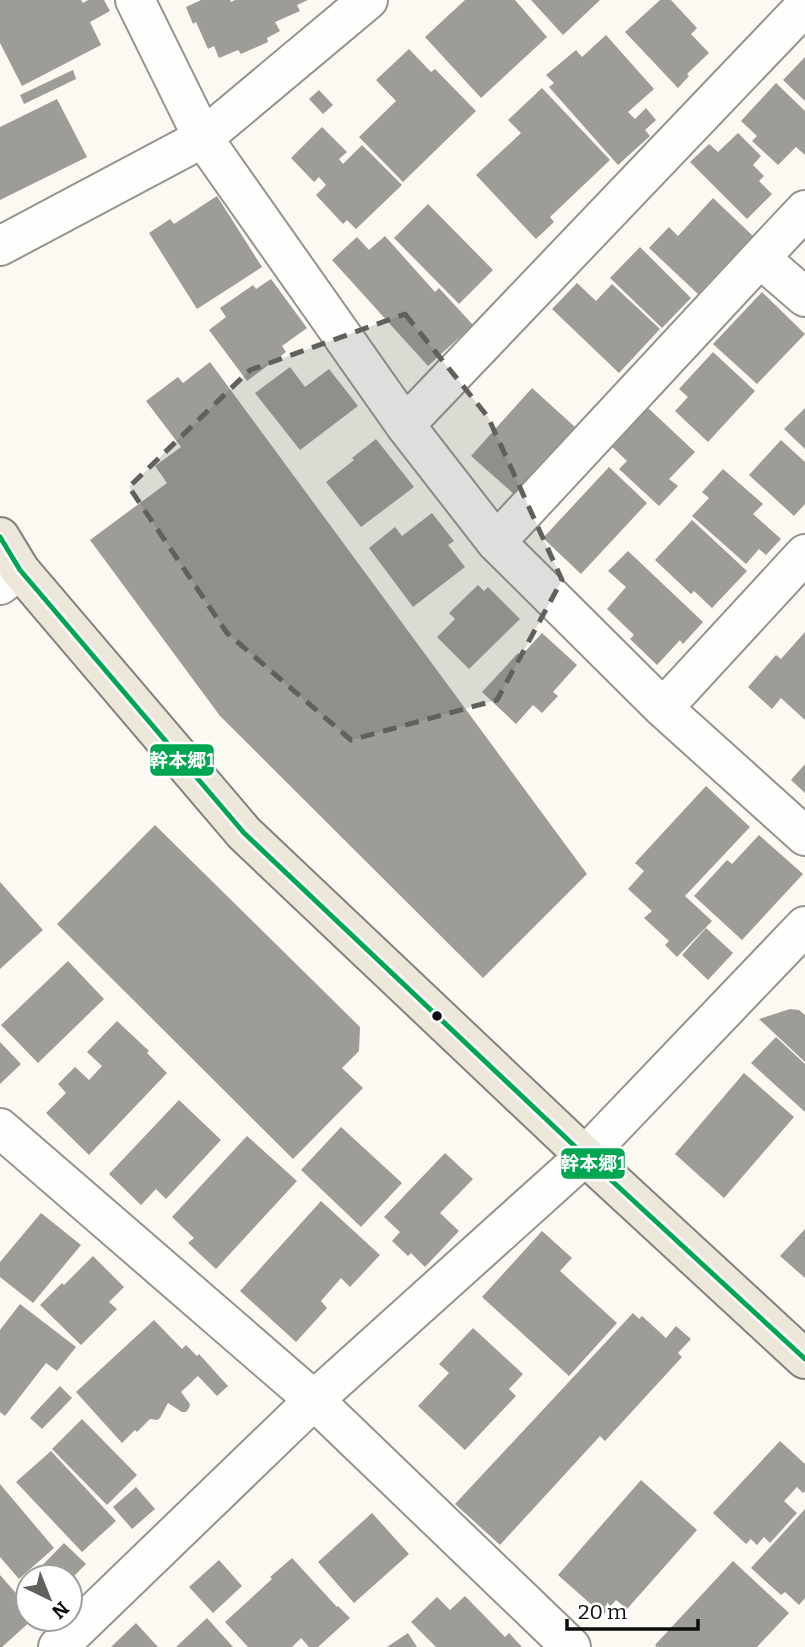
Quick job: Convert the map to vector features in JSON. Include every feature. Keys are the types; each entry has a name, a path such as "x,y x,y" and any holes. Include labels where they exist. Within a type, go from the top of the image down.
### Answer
{"main road":[{"path":"0,537 10,578 244,833 585,1156 805,1359"}],"street":[{"path":"135,0 204,138 405,425 496,542 663,708 805,836"},
{"path":"0,246 204,138 368,0"},
{"path":"405,425 805,6"},
{"path":"496,542 805,211"},
{"path":"760,258 805,297"},
{"path":"663,708 805,554"},
{"path":"58,1647 314,1400 585,1156 805,926"},
{"path":"0,1128 314,1400 571,1647"}],"highlighted area":[{"path":"405,314 488,417 562,580 497,700 351,740 227,633 129,487 250,370"}],"building":[{"path":"0,0 81,0 83,3 88,0 104,0 110,11 90,22 101,45 22,86 0,43"},
{"path":"201,0 308,0 297,5 300,11 275,22 280,31 267,38 268,42 241,54 238,50 219,58 214,46 208,49 186,7"},
{"path":"465,0 515,0 547,37 481,98 425,37"},
{"path":"531,0 600,0 563,35"},
{"path":"660,0 671,0 697,28 691,34 709,53 687,74 689,76 678,88 625,32"},
{"path":"606,35 654,89 628,112 635,119 646,108 656,120 645,130 650,136 618,165 549,87 554,83 546,75 576,50 582,57"},
{"path":"409,49 431,72 435,69 476,111 403,182 359,137 396,101 376,80"},
{"path":"805,57 805,101 783,80"},
{"path":"73,70 76,79 24,104 20,95"},
{"path":"776,83 805,111 805,155 796,147 778,165 752,141 757,136 741,121"},
{"path":"542,88 610,160 550,217 554,222 536,239 476,175 521,133 508,120"},
{"path":"319,90 333,105 323,114 309,99"},
{"path":"57,99 87,157 0,200 0,127"},
{"path":"322,127 347,152 339,159 343,164 362,145 402,185 356,229 347,220 343,224 316,195 326,185 319,177 314,182 291,158"},
{"path":"738,133 761,156 753,165 764,176 759,181 772,194 747,219 690,162 709,144 718,152"},
{"path":"217,196 262,267 197,309 149,233 170,219 174,224"},
{"path":"713,198 753,236 698,294 649,248 669,227 678,236"},
{"path":"428,204 493,270 459,304 394,238"},
{"path":"385,236 435,292 439,288 473,325 428,366 332,260 357,237 369,250"},
{"path":"640,247 691,298 662,328 610,278"},
{"path":"271,279 307,328 282,346 286,352 247,381 209,330 226,317 220,308 253,285 256,289"},
{"path":"577,283 596,301 612,284 660,329 619,373 552,309"},
{"path":"762,292 805,334 757,384 713,344"},
{"path":"713,352 755,391 708,442 675,411 688,397 679,389"},
{"path":"210,362 587,874 483,978 220,716 90,540 167,483 155,466 181,447 146,401 178,377 183,383"},
{"path":"290,367 305,387 329,369 358,406 300,450 255,393"},
{"path":"532,388 575,427 515,495 471,456"},
{"path":"646,406 695,452 669,479 678,486 659,506 619,469 627,461 609,444"},
{"path":"805,408 805,449 784,429"},
{"path":"376,439 414,487 361,527 326,482"},
{"path":"781,440 805,462 805,504 794,516 749,475"},
{"path":"609,467 647,503 581,574 543,538"},
{"path":"723,469 763,504 753,514 781,539 766,555 759,549 746,564 692,516 709,498 702,492"},
{"path":"432,513 454,541 448,545 465,567 413,607 369,548 395,527 402,536"},
{"path":"692,520 747,571 712,608 694,591 691,594 655,560"},
{"path":"628,551 703,622 683,644 680,640 657,665 630,639 634,635 607,609 626,587 608,571"},
{"path":"478,585 484,591 488,587 520,619 469,669 437,637 455,619 449,613"},
{"path":"805,632 805,720 781,698 772,709 748,687 776,655 781,659"},
{"path":"542,633 577,665 553,692 558,696 542,713 533,705 516,724 482,692 518,653 521,656"},
{"path":"805,764 805,793 791,780"},
{"path":"706,786 750,827 685,896 712,921 677,957 665,945 669,941 644,918 652,911 628,889 644,871 635,863"},
{"path":"155,825 360,1027 359,1051 342,1068 363,1088 293,1159 57,924"},
{"path":"759,835 803,874 742,940 694,896 727,860 732,864"},
{"path":"0,882 43,930 0,969"},
{"path":"706,928 733,953 708,980 682,955"},
{"path":"68,961 104,999 38,1063 1,1025"},
{"path":"790,1009 799,1010 805,1015 805,1062 759,1019"},
{"path":"117,1021 149,1051 147,1053 167,1073 89,1155 46,1113 66,1093 58,1084 75,1067 89,1080 102,1066 87,1052"},
{"path":"776,1037 805,1064 805,1112 751,1063"},
{"path":"0,1042 21,1064 0,1084"},
{"path":"744,1073 794,1117 724,1198 675,1154"},
{"path":"179,1100 221,1140 166,1199 156,1189 141,1205 109,1174"},
{"path":"341,1127 402,1183 361,1227 301,1170"},
{"path":"247,1136 297,1181 216,1269 188,1243 194,1238 172,1217"},
{"path":"445,1153 473,1179 440,1213 459,1231 425,1267 411,1253 408,1256 392,1241 400,1232 384,1217"},
{"path":"321,1201 380,1255 350,1287 341,1278 321,1301 327,1308 296,1342 240,1291"},
{"path":"41,1213 81,1245 33,1303 0,1277 0,1262"},
{"path":"805,1229 805,1278 780,1256"},
{"path":"542,1231 572,1258 560,1271 617,1323 569,1376 482,1297"},
{"path":"93,1256 124,1287 109,1302 117,1309 81,1345 40,1305"},
{"path":"20,1304 76,1347 57,1371 46,1363 5,1416 0,1412 0,1330"},
{"path":"633,1313 639,1319 642,1316 666,1338 676,1326 691,1339 678,1353 682,1357 605,1441 600,1436 500,1545 455,1504"},
{"path":"154,1320 182,1349 186,1345 197,1356 199,1354 228,1386 217,1396 198,1376 181,1392 190,1404 186,1412 168,1403 160,1418 150,1419 122,1443 76,1392"},
{"path":"473,1328 523,1374 509,1389 516,1396 465,1450 418,1406 449,1373 439,1364"},
{"path":"60,1386 72,1398 42,1429 30,1418"},
{"path":"82,1419 137,1475 107,1505 52,1449"},
{"path":"780,1441 805,1464 805,1491 803,1493 797,1487 784,1501 797,1513 770,1543 764,1537 757,1545 751,1539 746,1544 713,1513"},
{"path":"51,1451 116,1521 82,1552 16,1482"},
{"path":"641,1480 697,1530 627,1609 616,1600 603,1615 558,1575"},
{"path":"0,1484 54,1548 37,1563 14,1563 14,1573 0,1557"},
{"path":"136,1487 155,1509 132,1529 113,1507"},
{"path":"805,1509 805,1598 799,1605 785,1592 781,1595 751,1568"},
{"path":"372,1513 409,1554 354,1603 318,1562"},
{"path":"64,1543 86,1564 84,1566 84,1563 45,1563"},
{"path":"292,1558 350,1618 318,1647 309,1647 301,1638 292,1647 248,1647 225,1622"},
{"path":"219,1560 242,1586 213,1613 189,1587"},
{"path":"733,1561 789,1613 757,1647 657,1647 655,1645"},
{"path":"0,1575 14,1591 14,1633 18,1633 0,1647"},
{"path":"465,1596 505,1637 509,1633 522,1647 436,1647 411,1622 437,1597 450,1610"},
{"path":"207,1618 233,1647 176,1647"},
{"path":"136,1623 158,1647 111,1647"},
{"path":"408,1633 417,1647 387,1647"}],"transit line":[{"name":"幹本郷1","path":"0,537 20,570 244,833 585,1156 805,1359"}]}
